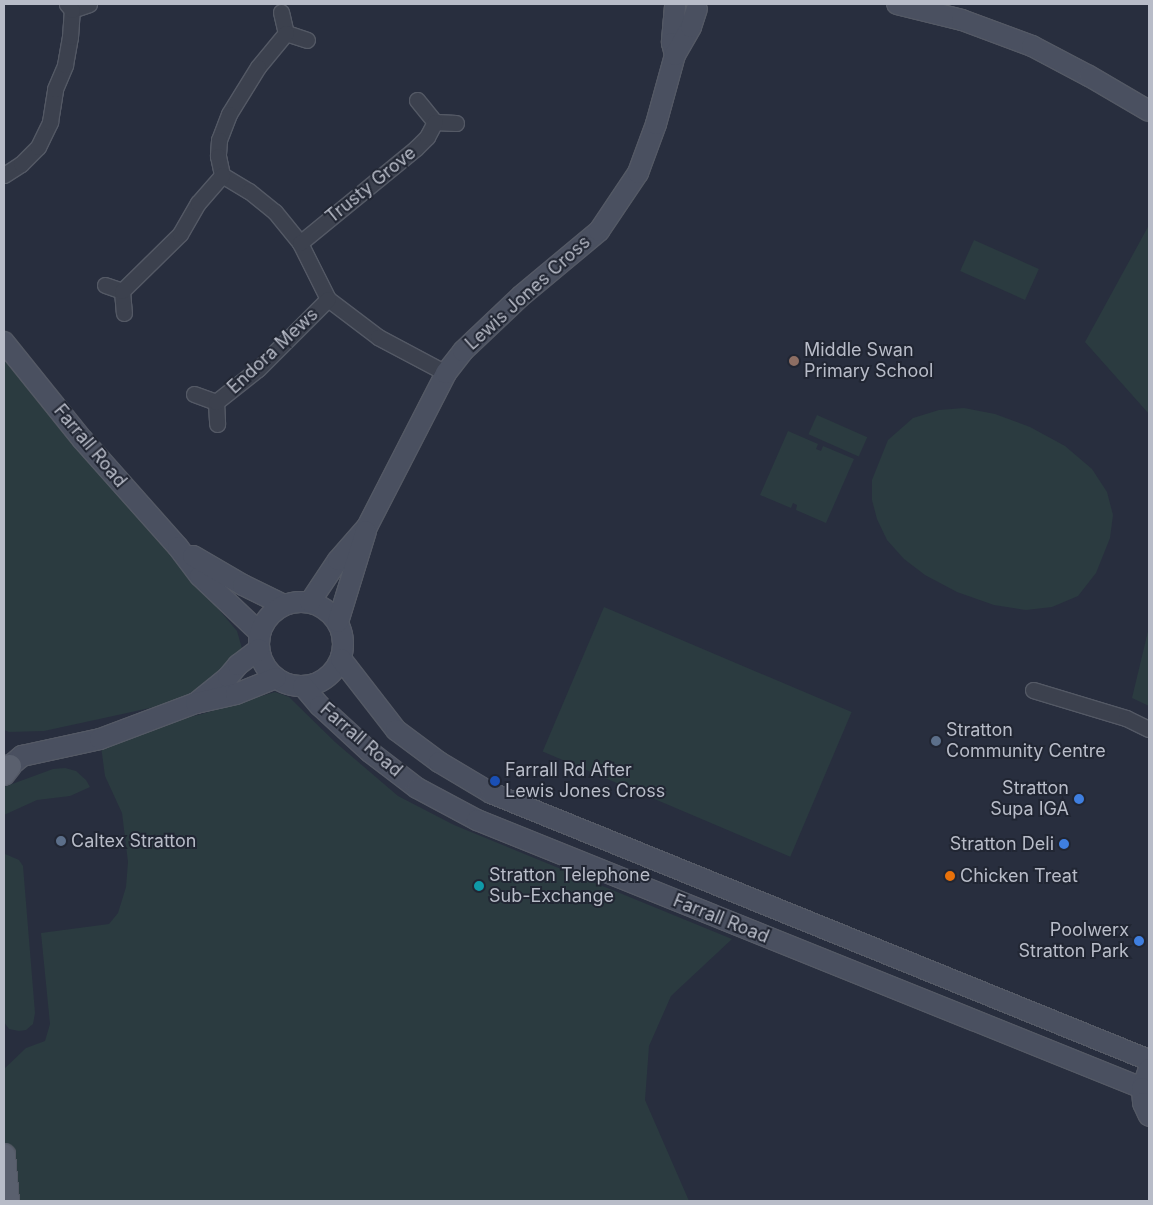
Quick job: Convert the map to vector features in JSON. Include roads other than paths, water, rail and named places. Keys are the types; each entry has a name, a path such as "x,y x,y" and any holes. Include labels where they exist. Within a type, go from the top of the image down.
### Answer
{"main road":[{"path":"898,4 962,20 1032,46 1149,111"},
{"path":"674,5 685,10 700,6"},
{"name":"Lewis Jones Cross","path":"674,5 672,43 675,55"},
{"name":"Lewis Jones Cross","path":"338,622 367,527 446,373 463,351 521,296 599,231 638,173 655,129 675,55 691,27 700,6"},
{"name":"Farrall Road","path":"4,342 82,439 178,547 200,576 260,641 262,660 276,678"},
{"name":"Lewis Jones Cross","path":"310,602 338,560 367,527"},
{"name":"Farrall Road","path":"178,547 213,569 284,604"},
{"path":"196,703 238,665 260,641 266,621 274,611 284,604 297,601 310,602 331,612 343,634 344,646 341,659"},
{"name":"Farrall Road","path":"1142,1088 477,820 417,788 385,764 320,706 303,686 326,678 332,673 341,659 396,730 439,762 491,793 1149,1060"},
{"path":"9,764 100,739 196,703 236,694 276,678 294,686 303,686"},
{"path":"1149,1069 1142,1088 1143,1103 1149,1116"},
{"path":"4,1155 8,1201"}],"street":[{"path":"4,175 21,164 38,147 50,122 56,89 65,66 70,7 89,4"},
{"path":"281,12 286,33"},
{"path":"286,33 307,40"},
{"path":"286,33 258,67 229,114 219,140 218,156 222,175 249,191 275,212 300,243 328,299 378,337 446,373"},
{"path":"417,100 435,122 456,123"},
{"name":"Trusty Grove","path":"300,243 416,148 427,137 435,122"},
{"path":"122,291 180,234 198,202 222,175"},
{"path":"104,285 122,291"},
{"path":"122,291 124,313"},
{"name":"Endora Mews","path":"216,402 258,369 328,299"},
{"name":"Endora Mews","path":"194,394 216,402"},
{"name":"Endora Mews","path":"216,402 217,424"},
{"path":"1033,690 1126,718 1149,729"}],"place":[{"name":"Middle Swan Primary School","path":"794,361"},
{"name":"Stratton Community Centre","path":"936,741"},
{"name":"Farrall Rd After Lewis Jones Cross","path":"495,781"},
{"name":"Stratton Supa IGA","path":"1079,799"},
{"name":"Caltex Stratton","path":"61,841"},
{"name":"Stratton Deli","path":"1064,844"},
{"name":"Chicken Treat","path":"950,876"},
{"name":"Stratton Telephone Sub-Exchange","path":"479,886"},
{"name":"Poolwerx Stratton Park","path":"1139,941"}]}
